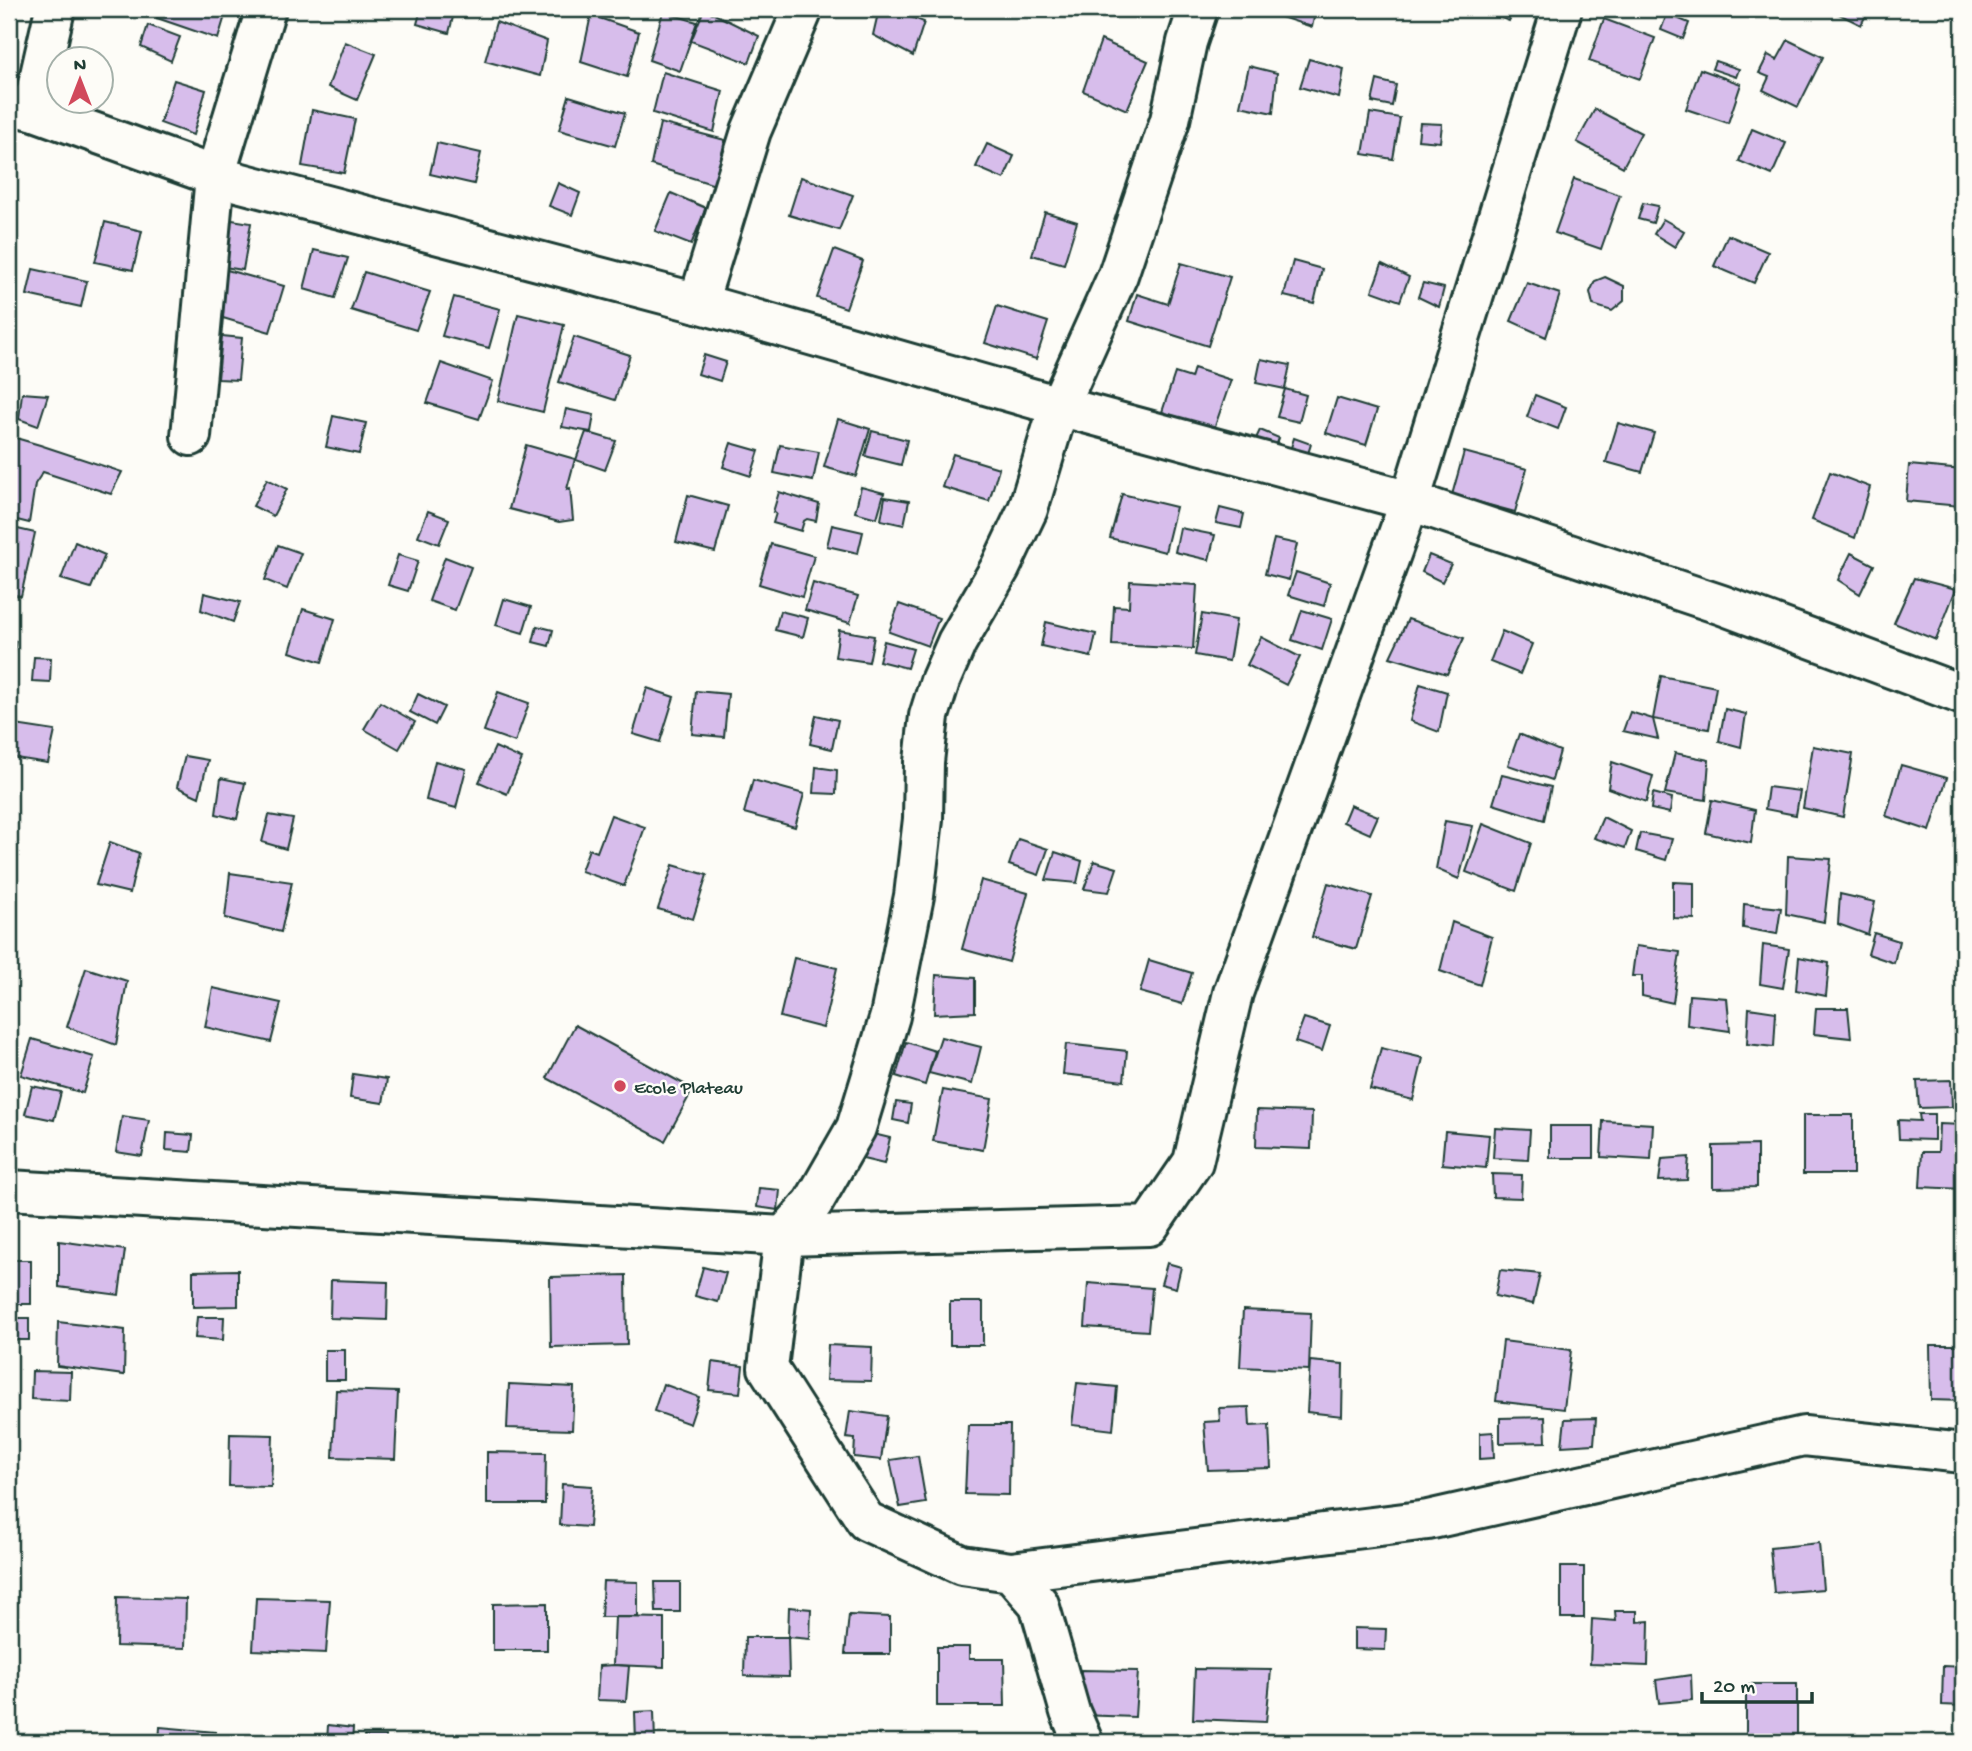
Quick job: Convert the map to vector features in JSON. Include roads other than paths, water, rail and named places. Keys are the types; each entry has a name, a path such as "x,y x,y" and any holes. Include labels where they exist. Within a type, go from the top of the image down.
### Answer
{"street":[{"path":"55,9 20,107 215,176 698,303 1059,406 1410,501 1722,605 1963,695"},
{"path":"191,436 215,176 266,9"},
{"path":"698,303 751,131 803,9"},
{"path":"1198,9 1187,42 1170,120 1118,275 1059,406 1028,509 990,587 957,642 940,681 929,716 924,762 923,819 914,896 890,1016 856,1128 813,1203 784,1236 768,1368 866,1521 962,1565 1011,1572 1428,1520 1804,1436 1963,1453"},
{"path":"9,1190 784,1236 1149,1226 1193,1162 1233,993 1410,501 1562,9"},
{"path":"1011,1572 1039,1604 1070,1712 1083,1742"}],"place":[{"name":"Ecole Plateau","path":"620,1086"}]}
